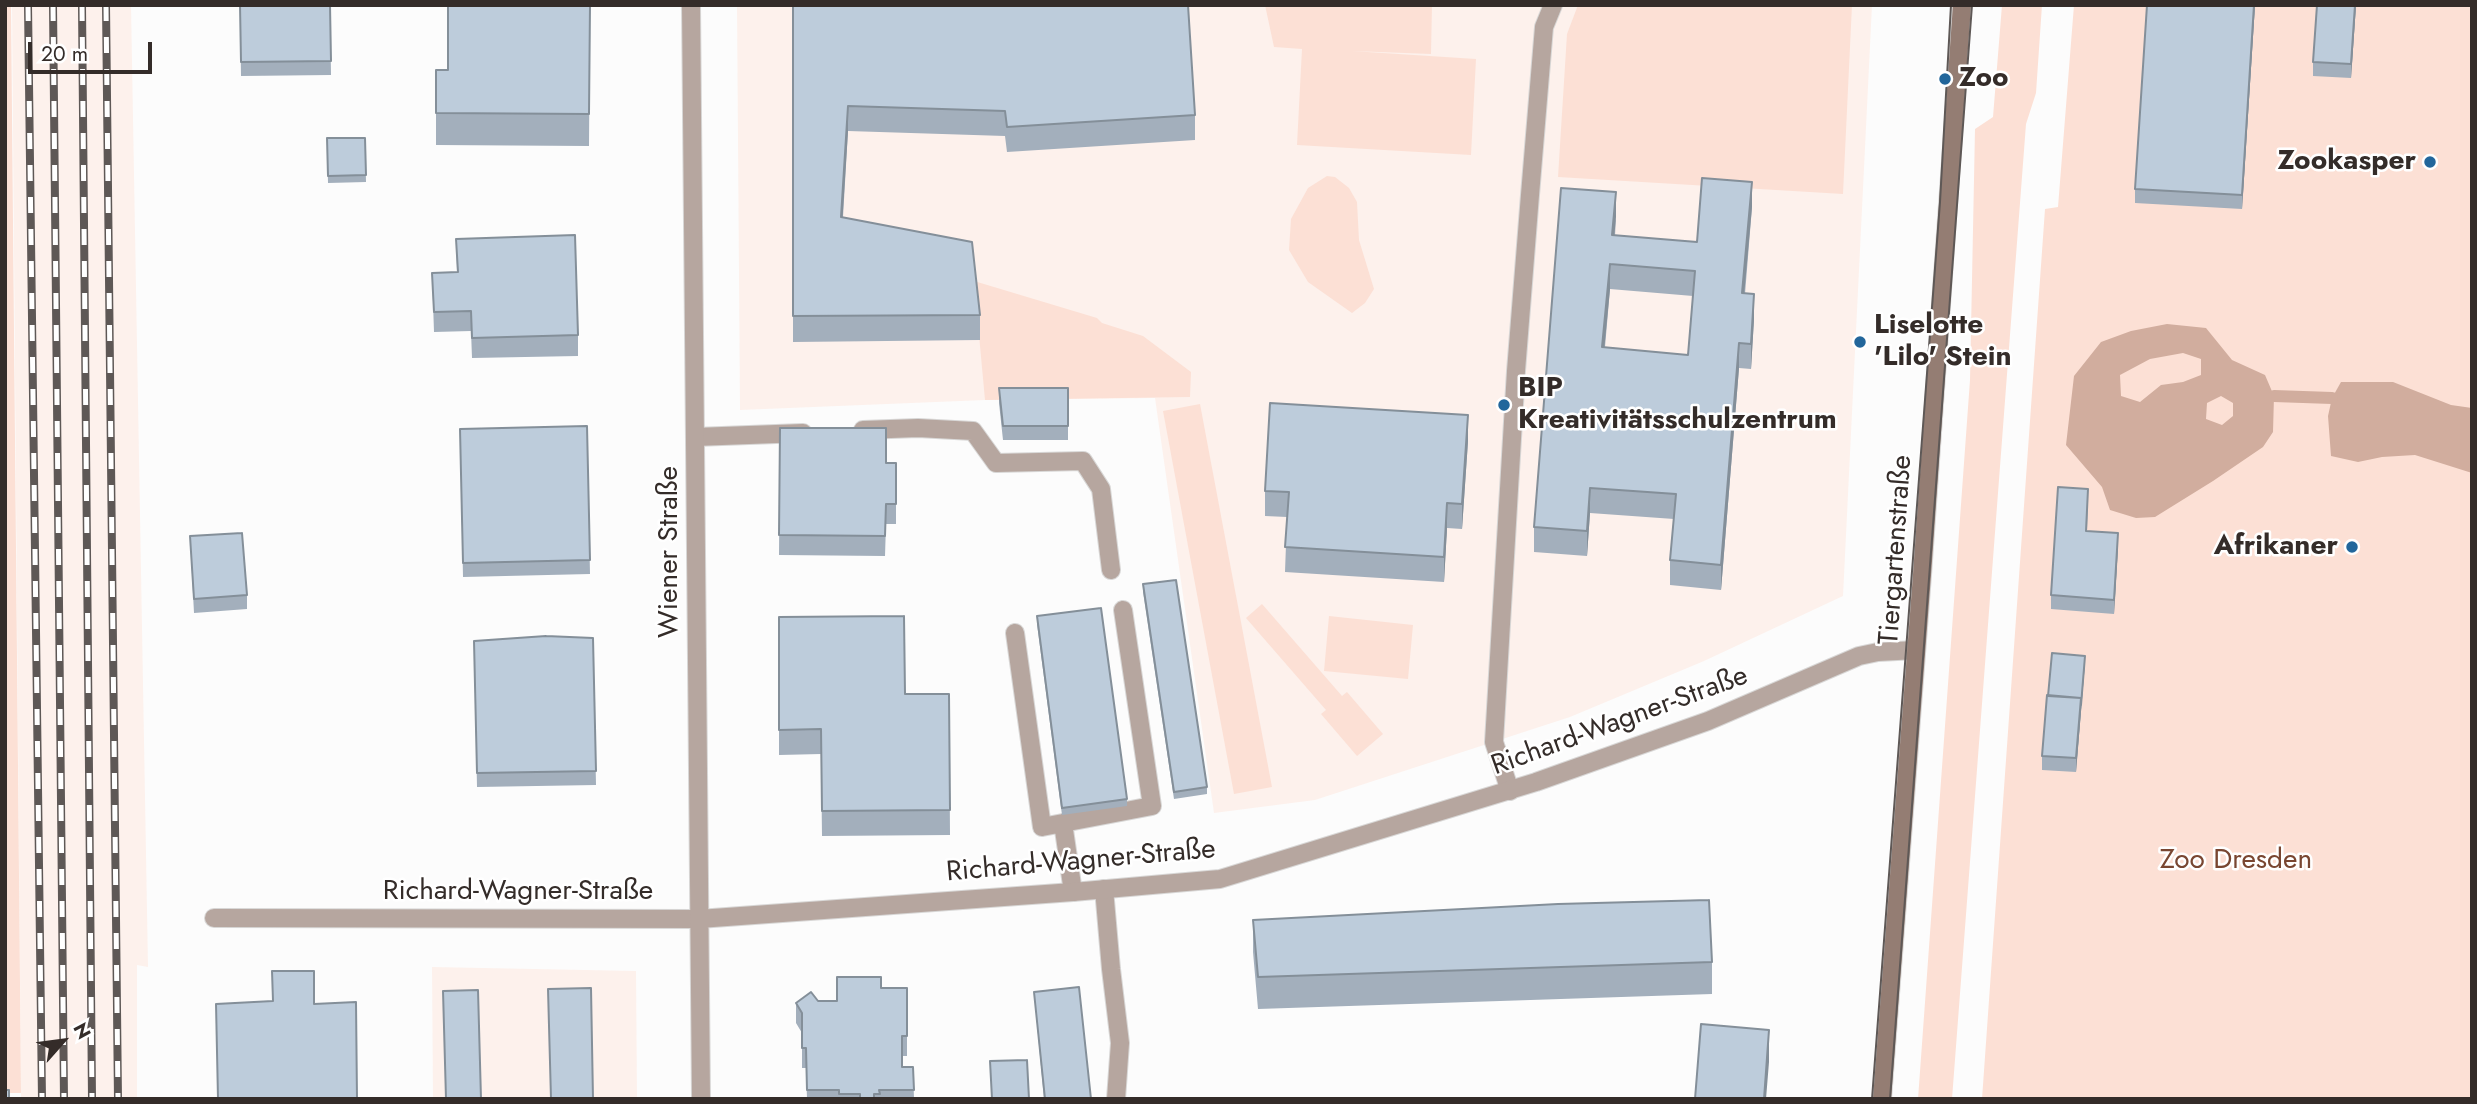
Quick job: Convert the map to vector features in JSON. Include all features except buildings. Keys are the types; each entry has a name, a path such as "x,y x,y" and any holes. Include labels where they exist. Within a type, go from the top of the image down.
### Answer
{"main road":[{"name":"Tiergartenstraße","path":"1882,1099 1962,5"}],"street":[{"name":"Wiener Straße","path":"691,5 701,1099"},
{"path":"1510,792 1494,742 1516,371 1544,27 1553,5"},
{"path":"848,431 918,428 973,431 996,463 1083,461 1101,489 1111,570"},
{"path":"695,437 820,432"},
{"path":"1015,633 1042,827 1152,806 1123,610"},
{"name":"Richard-Wagner-Straße","path":"214,918 699,919 1220,879 1510,792 1708,721 1859,656 1916,650"},
{"path":"1063,822 1073,892"},
{"path":"1104,889 1120,1043 1116,1099"}],"shaded area":[{"path":"12,5 131,5 148,967 137,965 137,1099 21,1099"},
{"name":"BIP Kreativitätsschulzentrum","path":"737,5 1872,5 1843,596 1704,661 1570,717 1315,800 1214,813 1155,398 985,400 740,410"},
{"path":"2167,324 2206,328 2232,360 2265,375 2274,396 2273,432 2263,447 2155,517 2136,518 2110,510 2102,487 2066,445 2074,376 2101,342 2131,331","holes":["2183,353 2201,359 2201,375 2183,382 2161,385 2140,402 2121,396 2120,375 2150,359","2221,396 2233,403 2233,416 2222,425 2206,419 2207,403"]},
{"path":"2341,382 2393,382 2451,405 2472,408 2472,473 2415,455 2358,462 2331,456 2328,416 2332,398"},
{"path":"432,967 636,971 637,1099 433,1099"}],"green space":[{"path":"5,5 11,5 21,1093 5,1093"},
{"path":"1265,5 1432,5 1431,54 1352,51 1476,59 1471,155 1297,145 1302,49 1274,47"},
{"path":"1578,5 1852,5 1843,194 1558,177 1567,34"},
{"path":"2002,5 2042,5 2036,93 2026,124 1952,1099 1918,1099 1970,380 1975,129 1993,117"},
{"name":"Zoo Dresden","path":"2074,5 2472,5 2472,1099 1982,1099 2045,209 2058,207"},
{"path":"1327,176 1335,177 1349,188 1357,202 1359,240 1374,289 1365,303 1352,313 1308,282 1289,250 1291,219 1308,188"},
{"path":"974,281 1097,318 1102,323 1143,336 1191,372 1190,397 985,400"},
{"path":"1200,404 1272,787 1234,794 1163,411"},
{"path":"1262,604 1342,696 1347,692 1383,734 1357,756 1321,714 1326,710 1246,618"},
{"path":"1329,616 1413,625 1408,679 1324,671"}],"waterway":[{"path":"2274,396 2332,398"}],"tram line":[{"path":"1872,1099 1940,202 1951,5"},
{"path":"1890,1099 1972,5"}],"railway":[{"path":"28,5 42,1099"},
{"path":"53,5 64,1099"},
{"path":"82,5 92,1099"},
{"path":"106,5 118,1099"}],"place":[{"name":"Zoo","path":"1945,79"},
{"name":"Zookasper","path":"2430,162"},
{"name":"Liselotte 'Lilo' Stein","path":"1860,342"},
{"name":"BIP Kreativitätsschulzentrum","path":"1504,405"},
{"name":"Afrikaner","path":"2352,547"}]}
